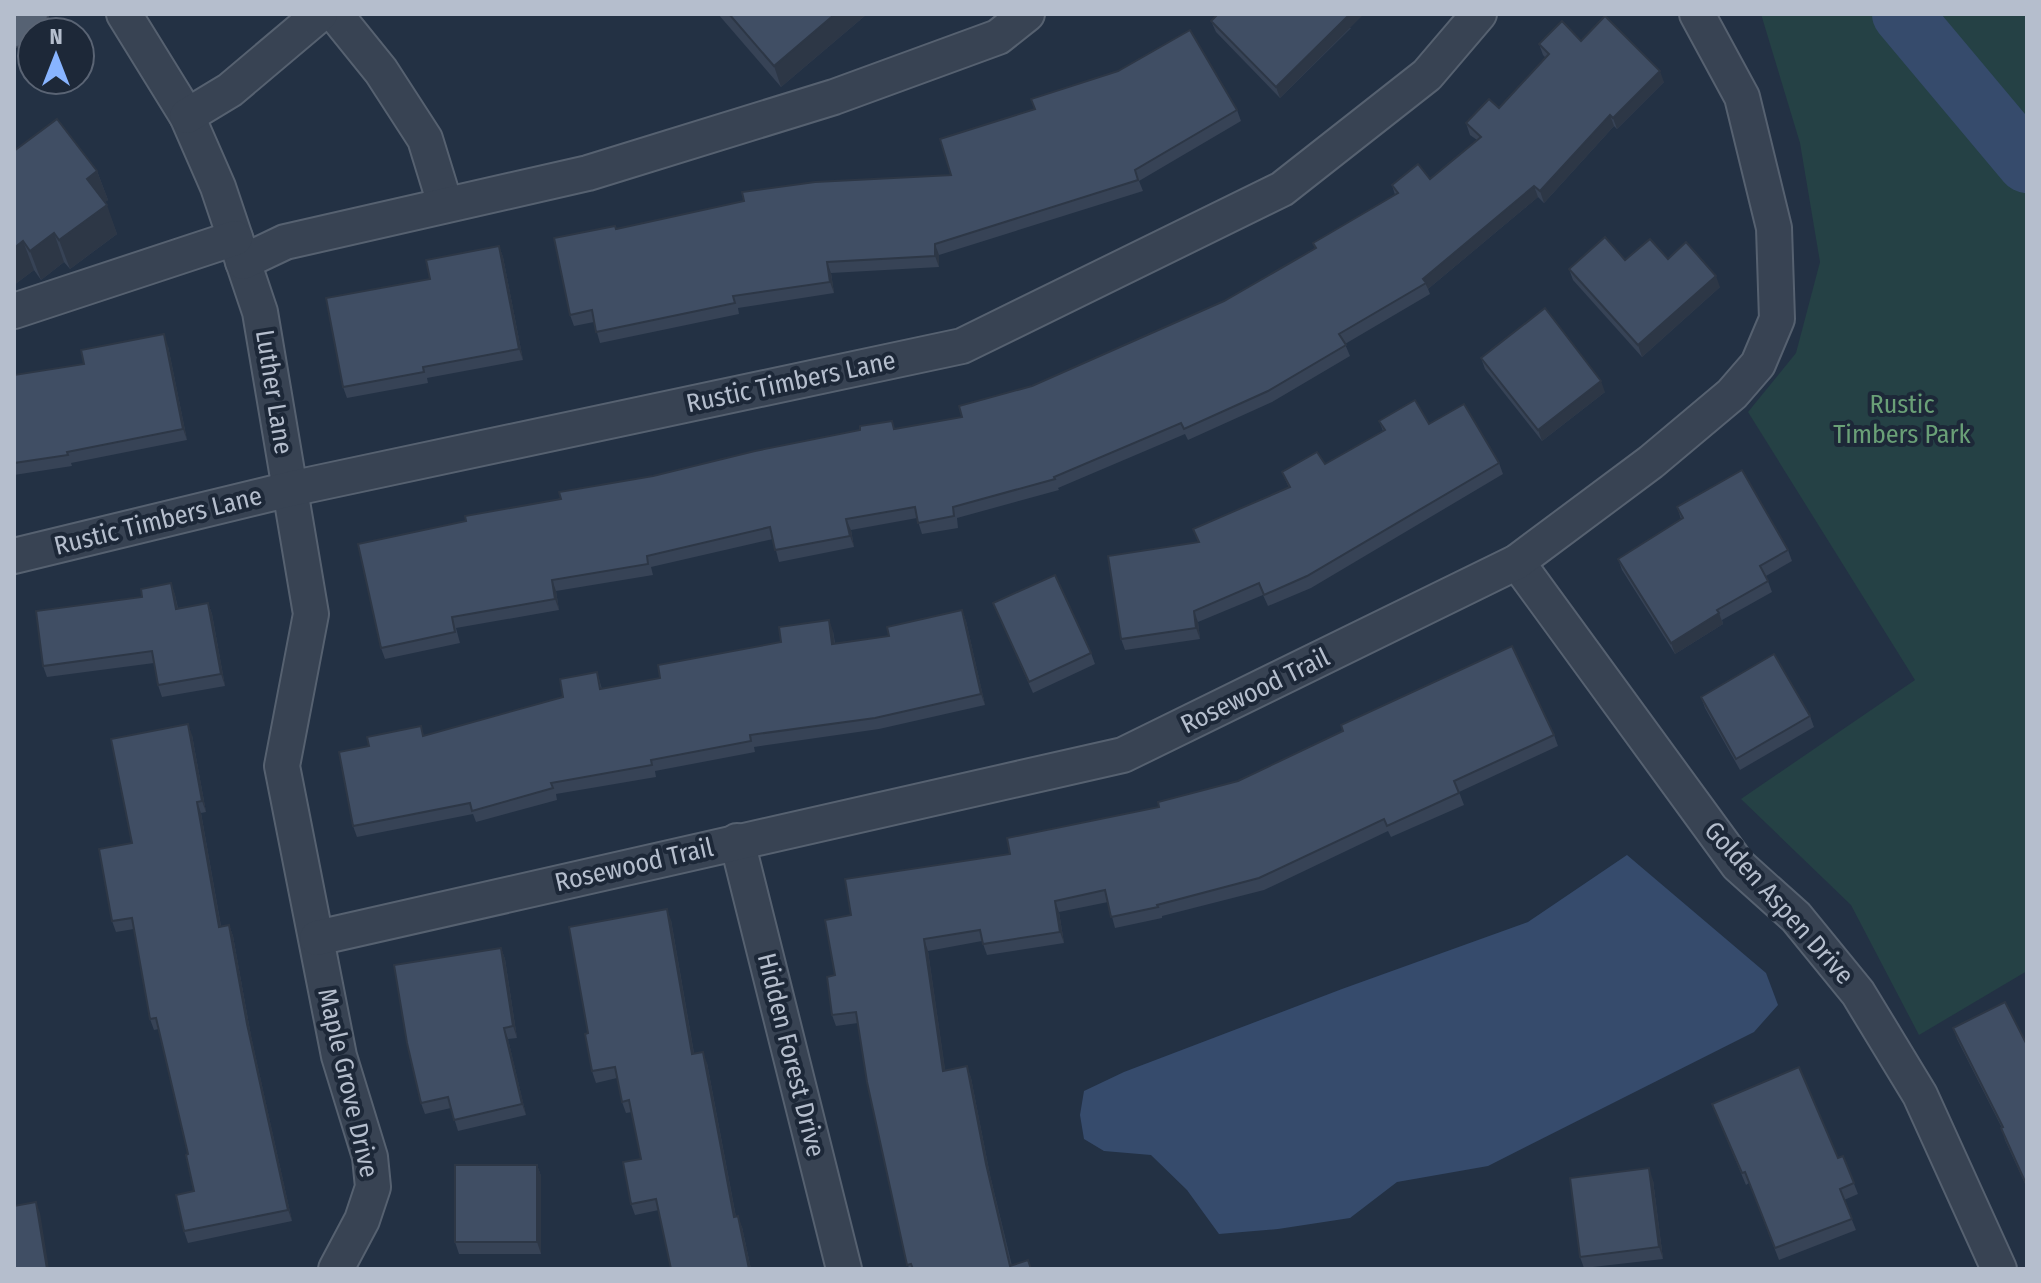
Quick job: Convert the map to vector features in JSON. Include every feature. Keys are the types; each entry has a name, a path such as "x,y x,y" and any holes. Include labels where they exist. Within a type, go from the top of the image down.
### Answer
{"main road":[{"path":"14,24 25,14"}],"street":[{"name":"Luther Lane","path":"124,14 187,116 218,187 260,312 311,614 282,766 317,938"},
{"path":"187,116 230,90 320,14"},
{"path":"335,14 381,71 425,139 445,204"},
{"path":"14,311 239,250 588,173 834,97 998,37 1027,14"},
{"name":"Rustic Timbers Lane","path":"14,556 290,489 962,346 1282,189 1427,75 1479,14"},
{"name":"Rosewood Trail","path":"317,938 1123,755 1517,562 1651,462 1732,394 1758,364 1777,319 1774,228 1742,97 1697,14"},
{"name":"Golden Aspen Drive","path":"1517,562 1738,865 1796,917 1858,993 1920,1095 1999,1269"},
{"name":"Hidden Forest Drive","path":"737,841 844,1269"},
{"name":"Maple Grove Drive","path":"317,938 339,1056 370,1157 373,1187 362,1220 336,1269"}],"green space":[{"name":"Rustic Timbers Park","path":"1761,14 2027,14 2027,971 1919,1035 1851,905 1741,799 1915,680 1748,412 1796,353 1820,262 1800,143"}],"water":[{"path":"1627,855 1766,973 1778,1005 1754,1032 1488,1166 1397,1182 1350,1218 1219,1234 1187,1190 1151,1155 1104,1151 1084,1139 1080,1115 1084,1091 1124,1072 1342,989 1528,922"}],"building":[{"path":"729,14 835,14 774,66"},
{"path":"1218,14 1350,14 1276,87 1211,21"},
{"path":"1605,16 1660,71 1613,118 1610,115 1540,191 1534,186 1423,279 1426,283 1339,334 1346,345 1268,391 1184,429 1181,423 1055,479 953,507 954,516 918,523 915,507 846,519 850,536 775,550 770,527 647,556 648,564 552,580 555,599 452,617 455,632 381,648 358,544 466,521 465,516 561,499 559,492 653,476 860,430 860,426 892,421 894,429 962,417 959,406 1032,386 1224,301 1316,248 1313,243 1398,193 1392,185 1418,164 1430,179 1481,137 1466,123 1489,99 1499,108 1549,54 1539,44 1562,21 1581,41"},
{"path":"1190,30 1237,110 1135,170 1138,180 935,244 935,256 827,262 830,282 733,296 735,303 596,332 592,310 570,315 554,238 615,226 616,229 744,201 742,192 815,182 951,175 940,139 1035,109 1031,99 1118,71"},
{"path":"57,119 97,171 87,179 107,205 59,240 54,233 30,251 23,241 14,248 14,151"},
{"path":"1605,237 1625,260 1650,239 1668,259 1686,242 1716,276 1638,345 1569,269"},
{"path":"499,246 519,349 423,367 424,372 343,387 326,298 430,279 426,260"},
{"path":"1545,308 1601,381 1538,430 1481,358"},
{"path":"164,334 183,429 67,452 68,455 14,463 14,375 84,364 81,350"},
{"path":"1415,400 1429,424 1464,404 1499,463 1307,576 1264,595 1259,583 1194,611 1196,628 1121,639 1108,556 1199,542 1193,529 1290,487 1282,472 1317,452 1325,464 1385,430 1379,421"},
{"path":"1742,470 1788,550 1760,566 1768,581 1717,610 1719,613 1671,643 1618,559 1683,518 1677,507"},
{"path":"1055,575 1091,653 1029,682 993,603"},
{"path":"171,583 176,609 208,603 221,674 158,685 152,651 43,666 36,611 142,597 141,589"},
{"path":"962,610 981,694 875,718 750,735 751,741 651,760 652,765 551,783 553,788 472,811 470,803 353,826 339,752 369,746 367,737 421,726 423,736 563,697 560,679 597,672 600,689 660,678 658,665 781,642 779,627 829,620 832,644 889,636 887,627"},
{"path":"1512,646 1554,735 1454,781 1459,793 1387,826 1384,819 1259,878 1158,907 1111,917 1105,890 1055,901 1060,932 983,944 980,930 924,939 943,1071 967,1066 1010,1266 1028,1260 1031,1269 913,1269 911,1264 907,1265 867,1082 856,1012 832,1015 827,977 835,975 825,920 851,915 845,879 1010,854 1007,838 1159,807 1158,802 1238,781 1343,731 1341,725"},
{"path":"1774,654 1810,716 1736,759 1701,697"},
{"path":"188,724 202,801 197,802 219,927 229,925 247,1024 288,1210 184,1231 176,1195 194,1191 188,1154 156,1018 150,1019 132,918 112,921 99,849 132,843 111,739"},
{"path":"667,909 692,1054 703,1052 734,1217 738,1216 749,1269 671,1269 656,1199 631,1204 623,1162 641,1159 629,1100 622,1102 615,1067 592,1071 569,927"},
{"path":"501,948 513,1026 504,1028 522,1104 454,1120 448,1097 421,1103 394,965"},
{"path":"2005,1002 2027,1045 2027,1186 2003,1127 1953,1028"},
{"path":"1799,1067 1838,1158 1843,1156 1854,1183 1840,1189 1852,1219 1775,1248 1745,1172 1742,1173 1712,1104"},
{"path":"455,1165 537,1165 537,1242 455,1242"},
{"path":"1649,1168 1659,1247 1580,1257 1570,1178"},
{"path":"36,1202 47,1269 14,1269 14,1206"}],"waterway":[{"path":"1902,14 2027,163"}]}
